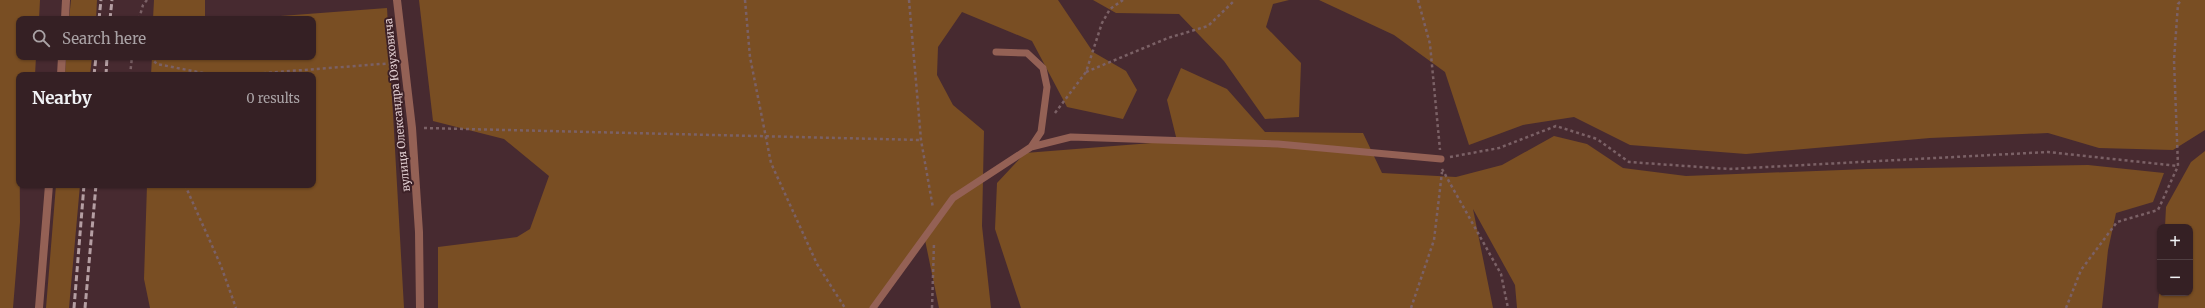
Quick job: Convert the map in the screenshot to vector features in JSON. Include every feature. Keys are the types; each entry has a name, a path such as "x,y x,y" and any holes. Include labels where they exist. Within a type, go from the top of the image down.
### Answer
{"street":[{"path":"65,16 66,0"},
{"name":"вулиця Олександра Юзуховича","path":"397,0 412,128 419,232 420,308"},
{"path":"61,72 62,60"},
{"path":"39,308 49,188"}],"lane":[{"path":"996,52 1027,53 1043,68 1047,87 1041,132 1031,147"},
{"path":"873,308 953,198 1031,147 1071,137 1278,144 1441,159"}],"path":[{"path":"140,16 143,5 148,0"},
{"path":"745,0 750,57 771,163 817,264 845,308"},
{"path":"909,0 921,140 935,222 932,308"},
{"path":"1054,114 1086,72 1102,23 1110,9 1123,0"},
{"path":"1086,72 1168,38 1208,26 1235,0"},
{"path":"1411,308 1434,240 1442,172 1430,44 1418,0"},
{"path":"2066,308 2082,270 2117,222 2158,210 2178,166 2174,60 2178,4 2182,0"},
{"path":"130,72 132,60"},
{"path":"153,60 157,64 198,72"},
{"path":"280,72 404,63"},
{"path":"1441,159 1499,148 1556,126 1597,139 1629,162 1729,169 2048,152 2178,166"},
{"path":"412,128 921,140"},
{"path":"1442,172 1501,274 1508,308"},
{"path":"186,188 221,266 236,308"}],"shaded area":[{"path":"0,0 40,0 39,16 16,16 16,60 36,60 35,72 16,72 16,188 20,188 20,222 13,308 0,308"},
{"path":"71,0 97,0 96,16 69,16"},
{"path":"154,0 205,0 205,16 153,16"},
{"path":"419,0 1058,0 1093,52 1126,71 1137,90 1123,119 1067,107 1032,41 962,12 938,47 937,75 953,105 984,131 982,226 991,308 939,308 925,240 870,308 438,308 438,247 517,237 530,229 549,176 504,139 433,121"},
{"path":"1093,0 1289,0 1273,4 1266,27 1301,63 1299,117 1265,119 1224,61 1179,14 1116,13"},
{"path":"1319,0 2205,0 2205,130 2173,150 2099,148 2048,133 1930,138 1746,154 1630,145 1574,117 1523,125 1469,145 1445,72 1394,35"},
{"path":"387,8 404,308 150,308 144,279 147,188 316,188 316,72 151,72 152,60 316,60 316,16 279,16"},
{"path":"66,60 92,60 90,72 65,72"},
{"path":"1181,68 1227,89 1265,132 1363,133 1382,173 1456,177 1502,165 1554,136 1587,144 1623,168 1686,176 1867,169 2088,165 2164,173 2153,202 2116,213 2108,250 2102,308 1517,308 1515,285 1473,209 1493,308 1021,308 995,229 997,183 1025,153 1177,141 1167,100"},
{"path":"2205,151 2205,308 2158,308 2159,296 2193,296 2193,224 2165,224 2166,207 2191,162"},
{"path":"56,188 80,188 69,308 46,308"}],"railway":[{"path":"99,16 101,0"},
{"path":"110,16 112,0"},
{"path":"94,72 96,60"},
{"path":"106,72 107,60"},
{"path":"74,308 84,188"},
{"path":"85,308 96,188"}]}
